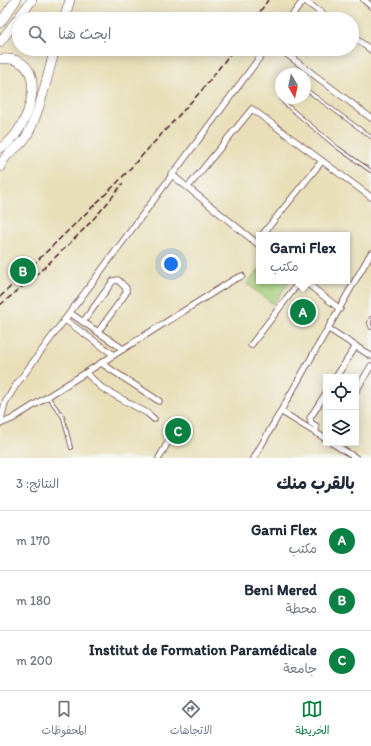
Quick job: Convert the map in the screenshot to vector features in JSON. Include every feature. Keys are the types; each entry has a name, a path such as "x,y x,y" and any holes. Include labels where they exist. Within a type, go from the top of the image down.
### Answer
{"highway":[{"path":"0,23 16,0"},
{"path":"23,12 32,0"},
{"path":"66,12 70,0"},
{"path":"0,42 12,26"},
{"path":"0,167 2,159 24,140 33,122 53,56"},
{"path":"0,59 9,58 23,64 31,72 34,85 21,125 15,136 6,145 0,148"},
{"path":"0,156 10,152"}],"street":[{"path":"295,12 304,0 320,12"},
{"path":"364,0 371,6"},
{"path":"359,41 371,50"},
{"path":"0,424 5,403 16,385 171,174 261,56"},
{"path":"289,56 371,118"},
{"path":"188,187 252,109 371,197"},
{"path":"264,232 322,160"},
{"path":"171,174 256,241"},
{"path":"254,458 282,412 371,253"},
{"path":"0,424 12,419 233,280 242,276"},
{"path":"83,322 113,281 118,280 126,288 126,293 98,332"},
{"path":"251,345 298,284"},
{"path":"308,284 340,309"},
{"path":"70,313 123,349"},
{"path":"65,320 114,355"},
{"path":"329,329 371,356"},
{"path":"338,374 356,346"},
{"path":"101,363 159,401"},
{"path":"359,386 371,366"},
{"path":"86,373 102,388 147,413 154,419"},
{"path":"316,433 316,426 311,423 310,418 323,398"},
{"path":"282,412 323,437"},
{"path":"160,458 175,430"},
{"path":"337,446 356,458"}],"lane":[{"path":"311,93 371,136"},
{"path":"286,104 338,148 371,171"},
{"path":"371,318 369,323 371,328"},
{"path":"48,396 63,417 71,448"}],"green space":[{"path":"256,273 256,284 288,284 273,304 247,284"}],"railway":[{"path":"260,12 268,0"},
{"path":"0,297 116,184 202,90 229,56"},
{"path":"0,305 65,248 96,216 123,183"}],"place":[{"name":"Beni Mered","path":"23,271"},
{"name":"Garni Flex","path":"303,312"},
{"name":"Institut de Formation Paramédicale","path":"178,431"}]}
